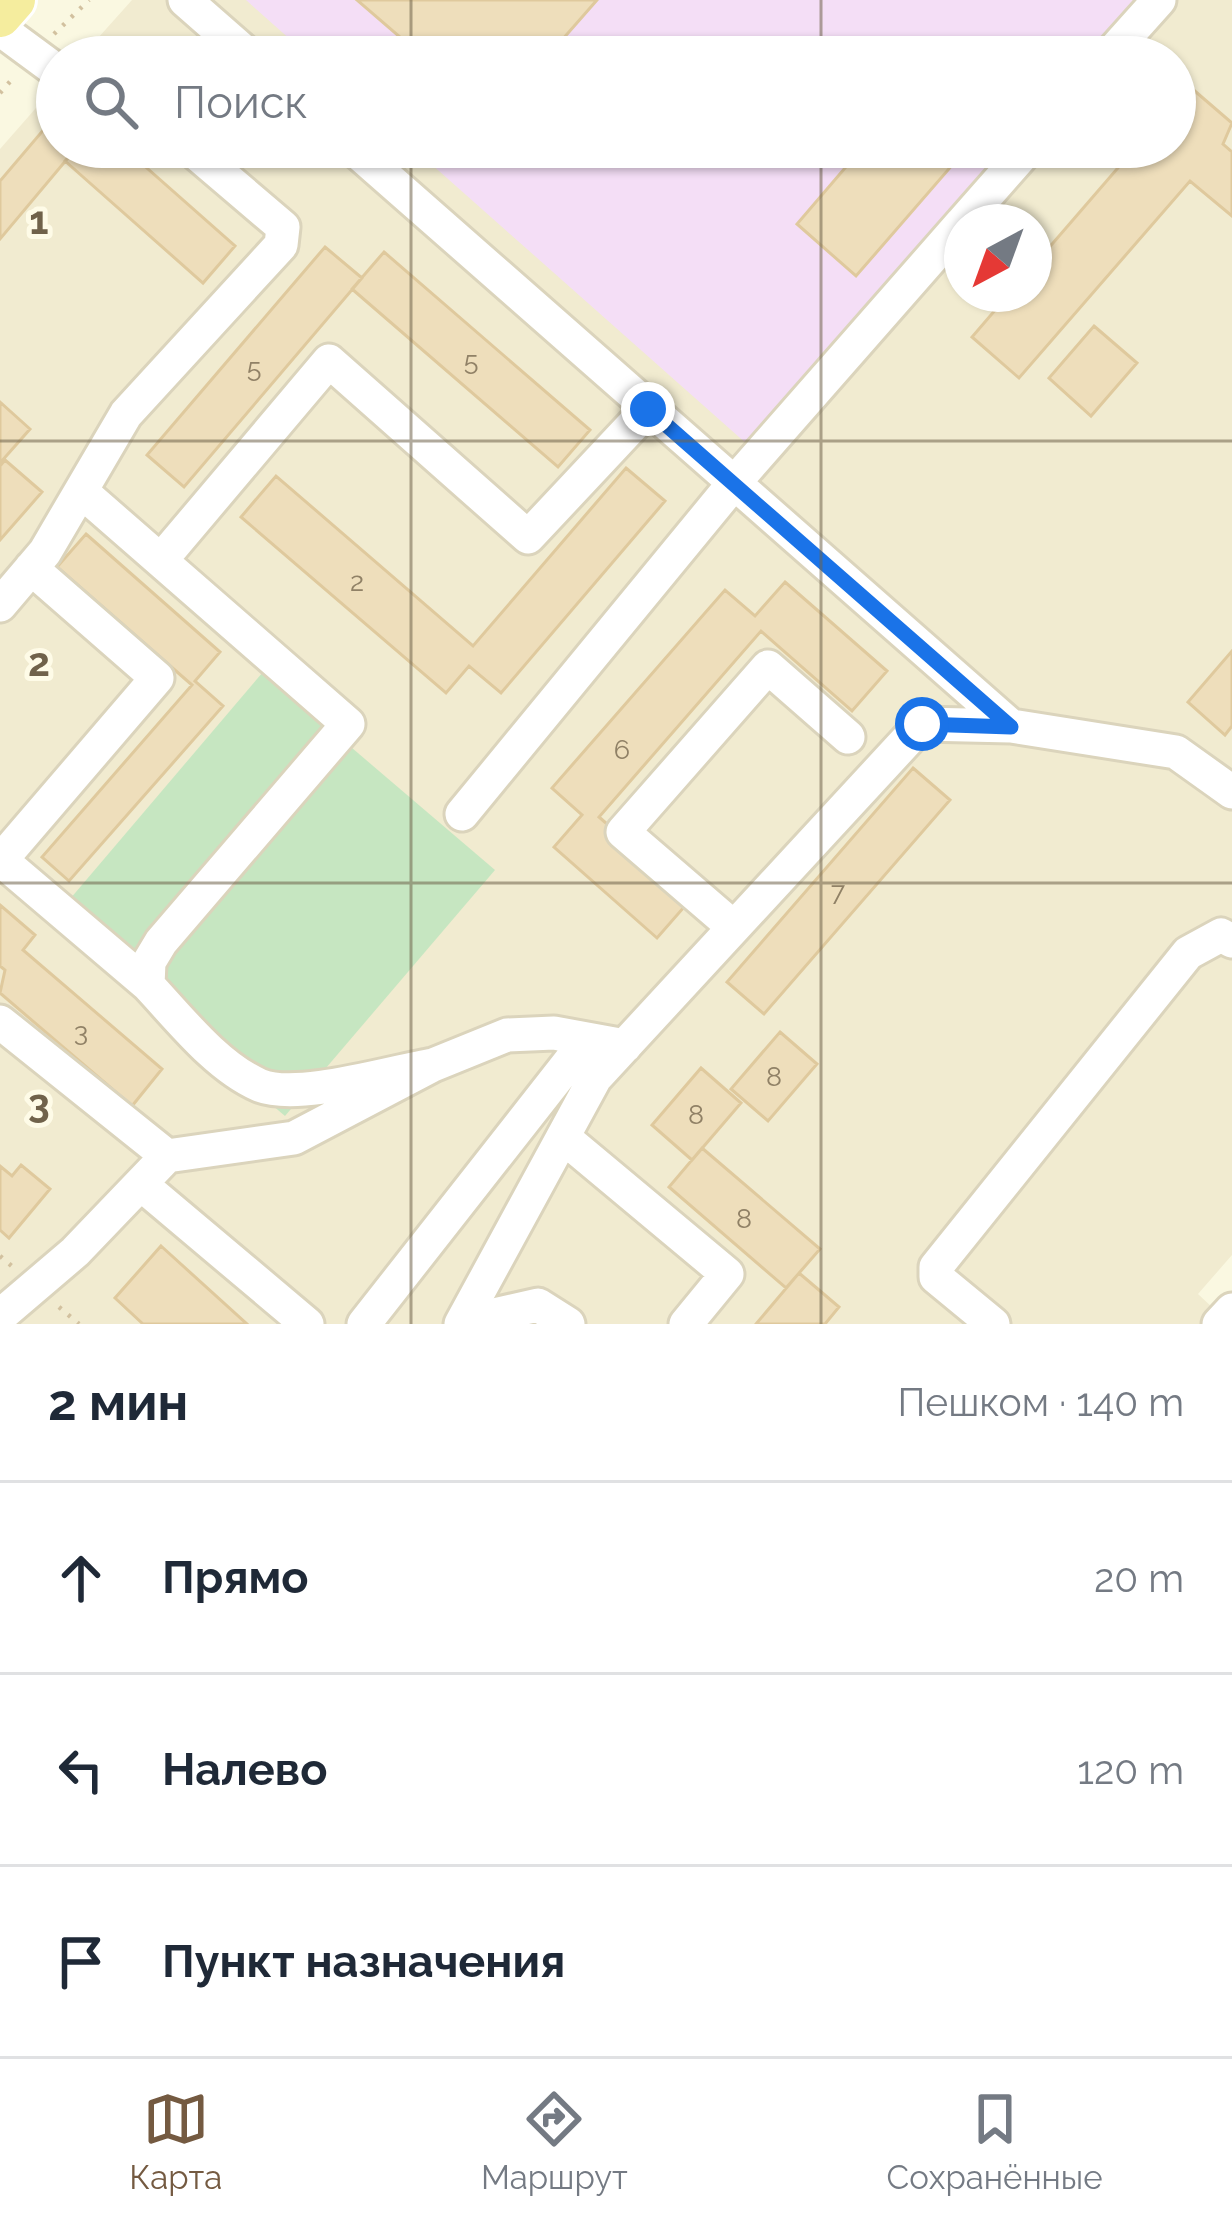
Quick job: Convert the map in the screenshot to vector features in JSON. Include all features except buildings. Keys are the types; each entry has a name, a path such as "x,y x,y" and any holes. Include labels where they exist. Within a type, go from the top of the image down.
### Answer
{"main road":[{"path":"0,16 14,0"}],"street":[{"path":"185,0 226,36"},
{"path":"1127,36 1159,0"},
{"path":"0,29 36,56"},
{"path":"0,605 82,492 126,414 281,245 283,227 214,168"},
{"path":"376,168 1011,727"},
{"path":"980,204 1011,168"},
{"path":"462,814 734,483 944,245"},
{"path":"161,560 329,361 528,537 648,409"},
{"path":"82,492 348,724 161,942 148,962 148,985"},
{"path":"31,568 157,678 0,860 148,985 202,1042 259,1085 293,1090 433,1065"},
{"path":"731,925 623,832 768,667 848,737"},
{"path":"462,1323 595,1078 731,925 922,724 1011,727 1176,752 1232,792"},
{"path":"992,1324 936,1277 936,1267 1188,953 1221,935 1232,941"},
{"path":"0,1022 167,1156"},
{"path":"0,1316 142,1185 167,1156 294,1138 433,1065 507,1035 554,1033 625,1046"},
{"path":"364,1324 586,1041"},
{"path":"563,1137 727,1274 686,1324"},
{"path":"142,1185 307,1324"},
{"path":"462,1323 538,1306 568,1324"},
{"path":"1219,1324 1232,1310"}],"shaded area":[{"path":"132,0 1232,0 1232,1255 1198,1294 1230,1324 0,1324 0,149 36,108 36,168 1196,168 1196,36 100,36"},
{"path":"246,0 1142,0 1110,36 286,36"},
{"path":"436,168 993,168 962,204 944,204 944,224 748,445"}],"green space":[{"path":"263,672 495,870 285,1116 53,919"}],"route":[{"path":"648,409 1011,727 922,724"}]}
